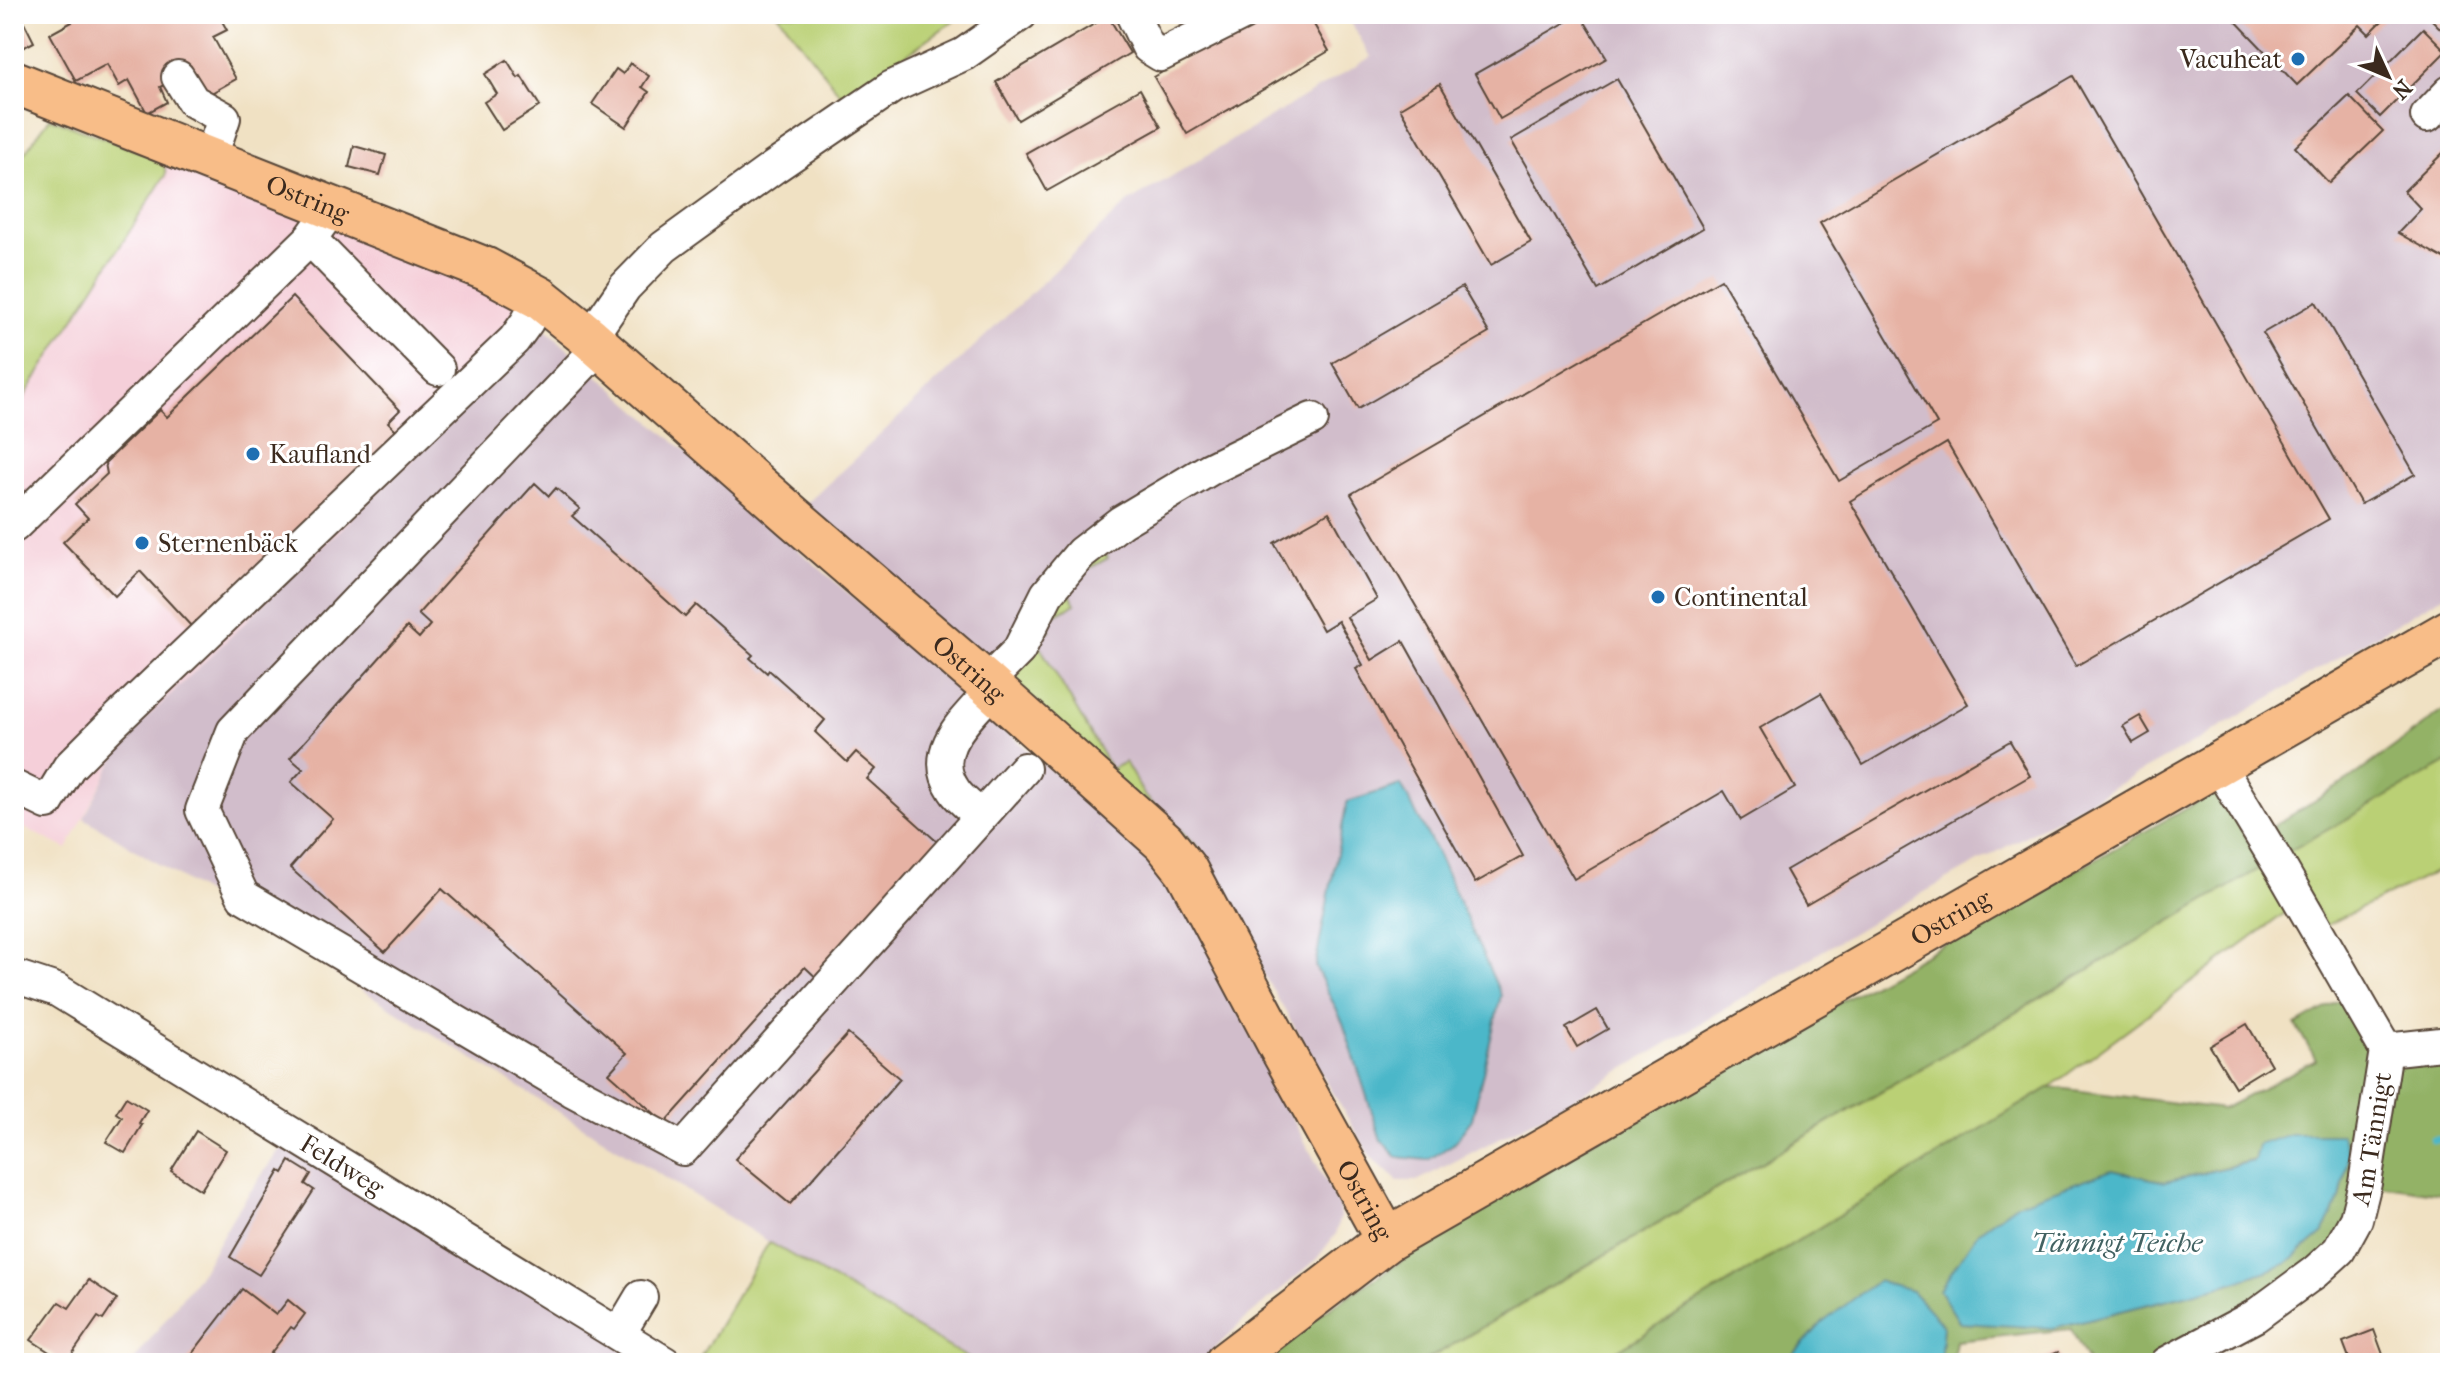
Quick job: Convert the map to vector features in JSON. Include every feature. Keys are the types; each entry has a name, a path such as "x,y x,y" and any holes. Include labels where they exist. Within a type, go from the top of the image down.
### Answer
{"main road":[{"name":"Ostring","path":"14,82 210,160 319,223 486,269 540,298 595,342 1164,842 1186,870 1387,1240 2450,631"},
{"path":"1226,1363 1387,1240"}],"street":[{"path":"1021,14 964,54 892,87 664,247 625,287 595,342 233,731 202,810 243,896 572,1090 683,1149 1024,769"},
{"path":"1132,14 1148,47 1161,55 1243,14"},
{"path":"178,77 193,101 224,118 210,160"},
{"path":"2427,116 2450,92"},
{"path":"14,526 319,223 438,369"},
{"path":"14,787 47,803 69,767 90,746 514,340 540,298"},
{"path":"981,816 955,792 945,773 945,750 1023,643 1021,623 1042,580 1065,555 1081,553 1121,522 1199,475 1312,419"},
{"name":"Am Tännigt","path":"2167,1363 2255,1316 2315,1272 2339,1250 2356,1219 2365,1183 2386,1050 2218,764"},
{"name":"Feldweg","path":"14,976 57,990 665,1363"},
{"path":"2386,1050 2450,1043"},
{"path":"619,1334 641,1297"}],"shaded area":[{"path":"1346,14 2450,14 2450,592 2193,743 1876,919 1565,1104 1417,1181 1398,1181 1372,1158 1363,1144 1197,861 802,508 1127,203 1371,57"},
{"path":"161,156 511,302 546,330 125,739 67,849 14,823 14,407"},
{"path":"546,330 1144,851 1184,897 1277,1089 1339,1206 1340,1217 1335,1235 1315,1261 1241,1323 1200,1363 976,1363 769,1242 84,818 125,739"},
{"path":"291,1133 662,1363 132,1363 202,1271 234,1215"}],"green space":[{"path":"778,14 963,14 844,99"},
{"path":"50,118 163,160 166,174 14,413 14,167"},
{"path":"1114,534 1119,543 1105,552 1108,558 1064,582 1075,604 1045,620 1050,630 1035,638 1111,769 1125,762 1144,795 1200,849 1208,864 1201,868 1175,835 1018,691 1013,674 1014,666 1054,592 1089,551"},
{"path":"2450,706 2450,761 2286,853 2272,827 2350,779"},
{"path":"2450,761 2450,865 2325,926 2286,853"},
{"path":"2217,791 2264,866 1421,1363 1258,1363 1313,1319 1541,1170"},
{"path":"2264,866 2289,910 2050,1087 1597,1363 1422,1363"},
{"path":"2345,997 2386,1050 2450,1044 2450,1117 2445,1138 2450,1140 2450,1195 2365,1183 2339,1250 2167,1363 2089,1363 2071,1329 1956,1341 1952,1363 1940,1363 1943,1324 1822,1323 1786,1363 1597,1363 2050,1087 2223,1109 2316,1060 2296,1025","holes":["2349,1153 2340,1199 2286,1264 2230,1284 2053,1328 1960,1323 1940,1290 1979,1231 2112,1170 2165,1182 2254,1160"]},
{"path":"769,1242 976,1363 698,1361"}],"water":[{"path":"1401,785 1437,853 1501,995 1472,1119 1453,1144 1428,1160 1397,1157 1381,1140 1343,1023 1315,966 1347,802"},
{"name":"Tännigt Teiche","path":"2290,1134 2341,1134 2349,1153 2340,1199 2323,1233 2286,1264 2229,1284 2053,1328 1960,1323 1939,1290 1979,1231 2018,1203 2112,1170 2165,1182 2254,1161 2258,1145"},
{"path":"1877,1281 1912,1291 1943,1325 1940,1363 1786,1363 1822,1323"}],"building":[{"path":"14,14 20,14 34,42 17,51 14,45"},
{"path":"68,14 218,14 227,30 213,37 236,79 206,96 192,70 160,87 167,102 147,113 129,80 119,86 107,64 76,81 50,34 72,22"},
{"path":"1262,14 1308,14 1329,51 1187,134 1154,77"},
{"path":"1580,14 1607,58 1500,119 1475,74"},
{"name":"Vacuheat","path":"2229,14 2389,14 2369,34 2360,25 2297,85"},
{"path":"2434,14 2450,14 2450,22 2442,30 2430,18"},
{"path":"1108,16 1130,53 1018,120 996,82"},
{"path":"2423,28 2446,51 2380,117 2357,94"},
{"path":"507,60 540,106 502,130 484,102 497,94 485,74"},
{"path":"630,63 649,76 642,87 649,92 626,127 592,104 616,69 623,74"},
{"path":"2073,76 2329,519 2076,666 1947,443 1850,501 1968,704 1863,765 1821,693 1760,728 1795,788 1741,820 1724,791 1574,879 1351,494 1721,279 1839,481 1937,424 1820,223"},
{"path":"1617,79 1703,228 1598,290 1511,140"},
{"path":"1440,84 1531,242 1491,265 1400,108"},
{"path":"1140,89 1161,127 1047,191 1026,153"},
{"path":"2349,96 2383,131 2329,183 2295,147"},
{"path":"354,146 386,155 380,175 349,167"},
{"path":"2450,146 2450,262 2398,233 2421,209 2404,191"},
{"path":"1462,287 1489,333 1358,409 1332,363"},
{"name":"Kaufland","path":"292,297 400,410 388,422 399,433 192,627 140,571 115,596 63,542 88,518 75,504 107,474 105,463 160,410 167,417"},
{"path":"2316,302 2415,474 2361,504 2263,333"},
{"path":"535,483 549,496 556,488 580,509 572,516 685,617 696,605 753,655 750,658 767,673 769,670 825,720 815,732 847,762 856,752 876,769 867,779 943,847 822,983 805,967 665,1123 609,1073 627,1053 442,889 385,952 290,868 333,819 291,782 303,769 290,758 407,627 419,638 430,625 418,614"},
{"path":"1329,512 1377,599 1347,617 1372,660 1403,641 1523,856 1475,883 1356,669 1363,665 1338,621 1323,630 1274,543"},
{"path":"2140,716 2150,733 2133,743 2123,726"},
{"path":"2010,741 2030,776 1806,905 1786,870"},
{"path":"1597,1010 1608,1029 1577,1047 1566,1028"},
{"path":"2247,1024 2271,1065 2235,1087 2210,1046"},
{"path":"848,1034 900,1079 790,1204 735,1159"},
{"path":"126,1097 147,1110 125,1153 106,1142 122,1117 116,1113"},
{"path":"196,1131 226,1150 201,1190 171,1171"},
{"path":"290,1161 311,1174 305,1184 314,1190 259,1275 230,1257 280,1171 283,1173"},
{"path":"89,1280 117,1299 103,1320 98,1317 66,1363 31,1340 59,1302 69,1308"},
{"path":"242,1289 276,1315 288,1300 305,1314 263,1363 185,1363"},
{"path":"2374,1330 2385,1360 2351,1363 2343,1342"},
{"path":"2058,1352 2063,1363 2033,1363"}],"waterway":[{"path":"2433,1140 2447,1139"}],"place":[{"name":"Vacuheat","path":"2298,59"},
{"name":"Kaufland","path":"253,454"},
{"name":"Sternenbäck","path":"142,543"},
{"name":"Continental","path":"1658,597"}]}
